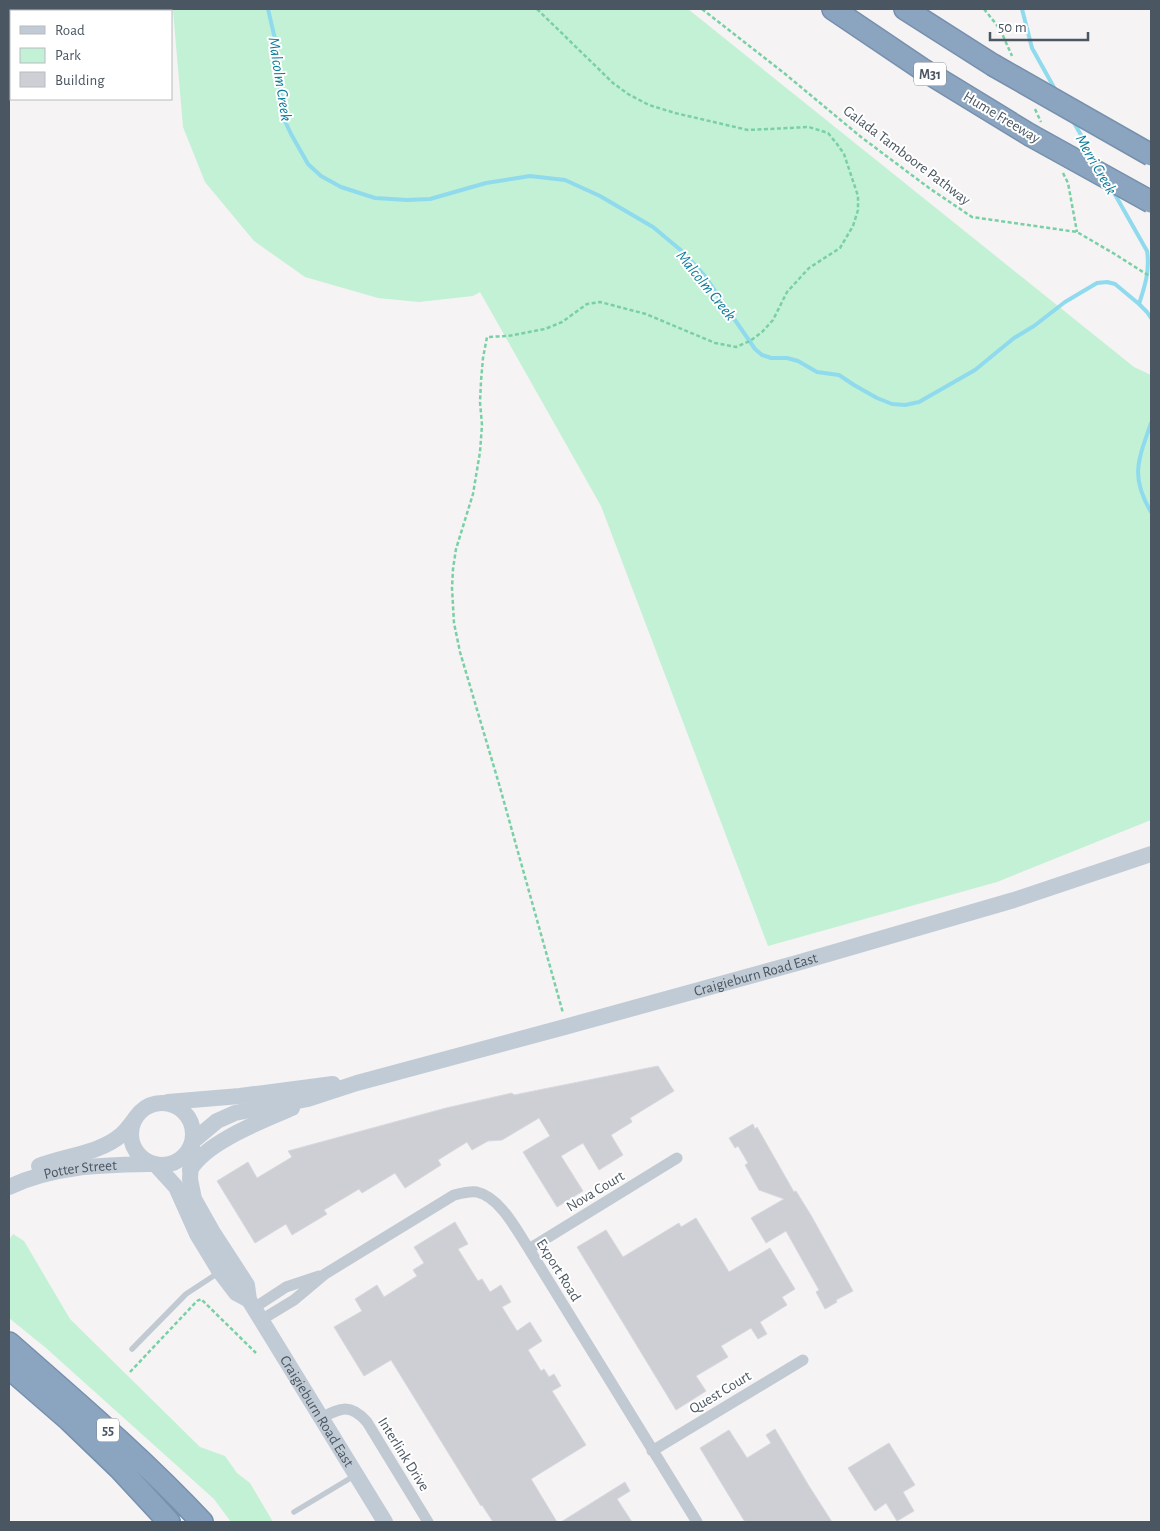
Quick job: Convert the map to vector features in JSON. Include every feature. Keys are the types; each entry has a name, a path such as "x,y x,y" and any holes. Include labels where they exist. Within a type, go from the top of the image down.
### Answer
{"highway":[{"name":"Hume Freeway","path":"833,9 922,69 1037,132 1151,202"},
{"path":"905,9 1003,61 1151,155"},
{"name":"55","path":"9,1343 136,1456 202,1522"},
{"name":"55","path":"9,1368 69,1420 120,1469 169,1522"}],"main road":[{"name":"Craigieburn Road East","path":"385,1522 255,1309 247,1285 212,1231 196,1202 191,1184 190,1170 192,1143 200,1134 216,1121 235,1113 321,1096 357,1082 797,963 1014,900 1151,854"},
{"name":"Craigieburn Road East","path":"161,1102 240,1096 357,1082"},
{"path":"190,1170 204,1153 225,1140 256,1124 321,1096"},
{"path":"161,1102 172,1104 185,1112 192,1126 192,1143 188,1152 178,1161 165,1165 155,1164 142,1158 134,1147 130,1130 135,1118 144,1108 161,1102"},
{"name":"Potter Street","path":"9,1182 33,1168 92,1150 113,1141 127,1130 135,1118"},
{"name":"Craigieburn Road East","path":"155,1164 176,1187 197,1234 220,1272 236,1293 255,1309"},
{"name":"Potter Street","path":"9,1187 34,1177 69,1169 94,1166 155,1164"}],"street":[{"name":"Nova Court","path":"529,1249 678,1158"},
{"name":"Export Road","path":"255,1309 294,1300 325,1274 454,1195 465,1192 478,1193 488,1197 505,1213 529,1249 697,1522"},
{"name":"Quest Court","path":"652,1451 803,1360"},
{"name":"Interlink Drive","path":"321,1418 339,1409 351,1409 360,1414 367,1422 428,1522"}],"lane":[{"path":"132,1349 186,1294 220,1272"},
{"path":"294,1512 356,1475"}],"path":[{"path":"537,9 613,83 628,94 649,105 674,113 748,130 809,127 828,133 844,154 858,196 858,210 853,226 840,248 809,268 788,292 773,320 762,332 736,347 715,343 646,314 600,302 587,304 562,322 545,329 508,336 488,337 483,358 481,381 482,425 480,452 473,494 456,549 453,569 454,623 460,652 567,1026"},
{"name":"Galada Tamboore Pathway","path":"702,9 862,137 929,188 972,217 1077,232 1151,277"},
{"path":"984,9 1000,29 1003,61"},
{"path":"1032,102 1037,132"},
{"path":"1060,165 1068,184 1077,232"},
{"path":"130,1372 196,1301 201,1299 256,1353"}],"green space":[{"path":"9,9 142,9 10,10 9,19"},
{"path":"172,9 688,9 1134,367 1151,375 1151,820 997,882 768,946 601,506 480,292 473,296 419,302 378,298 305,277 254,241 205,182 183,127"},
{"path":"13,1234 24,1241 70,1319 200,1447 225,1456 237,1473 250,1483 273,1522 231,1522 214,1499 46,1348 9,1318 9,1240"}],"building":[{"path":"658,1066 674,1091 630,1118 632,1122 611,1135 623,1155 599,1170 583,1143 561,1156 583,1191 557,1207 523,1152 550,1136 539,1118 502,1140 488,1141 472,1150 467,1142 438,1160 441,1165 405,1188 395,1173 362,1193 359,1189 324,1210 327,1214 292,1235 286,1224 255,1243 217,1181 248,1162 257,1178 292,1157 288,1151 446,1108 512,1093 514,1095"},
{"path":"753,1124 755,1129 757,1127 794,1192 796,1191 812,1217 853,1291 836,1300 837,1302 825,1309 816,1292 819,1290 786,1231 766,1243 751,1218 784,1199 759,1190 745,1165 748,1163 738,1146 735,1148 729,1138"},
{"path":"696,1218 729,1272 770,1248 795,1289 782,1297 787,1305 760,1322 767,1334 758,1339 751,1328 721,1346 728,1357 696,1376 706,1391 676,1410 577,1247 606,1230 623,1257 679,1223 681,1227"},
{"path":"455,1222 468,1244 458,1249 478,1281 482,1279 490,1292 501,1285 511,1302 502,1307 517,1331 530,1322 542,1341 528,1350 541,1371 544,1369 549,1377 554,1374 561,1386 552,1391 586,1445 531,1479 557,1522 493,1522 481,1506 391,1360 364,1376 334,1327 362,1311 355,1299 377,1285 384,1297 417,1276 413,1270 424,1263 414,1247"},
{"path":"775,1429 832,1522 745,1522 700,1448 729,1430 747,1458 771,1443 766,1435"},
{"path":"889,1443 915,1485 903,1492 914,1511 897,1521 886,1503 875,1511 848,1468"},
{"path":"625,1482 630,1491 617,1499 632,1522 561,1522"}],"waterway":[{"name":"Malcolm Creek","path":"268,9 278,52 284,119 308,164 321,176 341,187 375,198 407,200 430,199 486,183 530,176 565,180 600,196 653,227 683,252 704,275 755,349 762,355 771,358 787,358 798,361 817,372 839,375 877,398 892,404 905,405 919,402 975,370 1014,338 1034,326 1065,302 1097,283 1107,282 1115,284 1139,304"},
{"name":"Merri Creek","path":"1022,9 1032,48 1056,91"},
{"name":"Merri Creek","path":"1073,121 1097,163"},
{"name":"Merri Creek","path":"1113,191 1147,251 1147,271 1139,304 1151,318"},
{"name":"Merri Creek","path":"1151,423 1138,468 1140,488 1151,512"}]}
